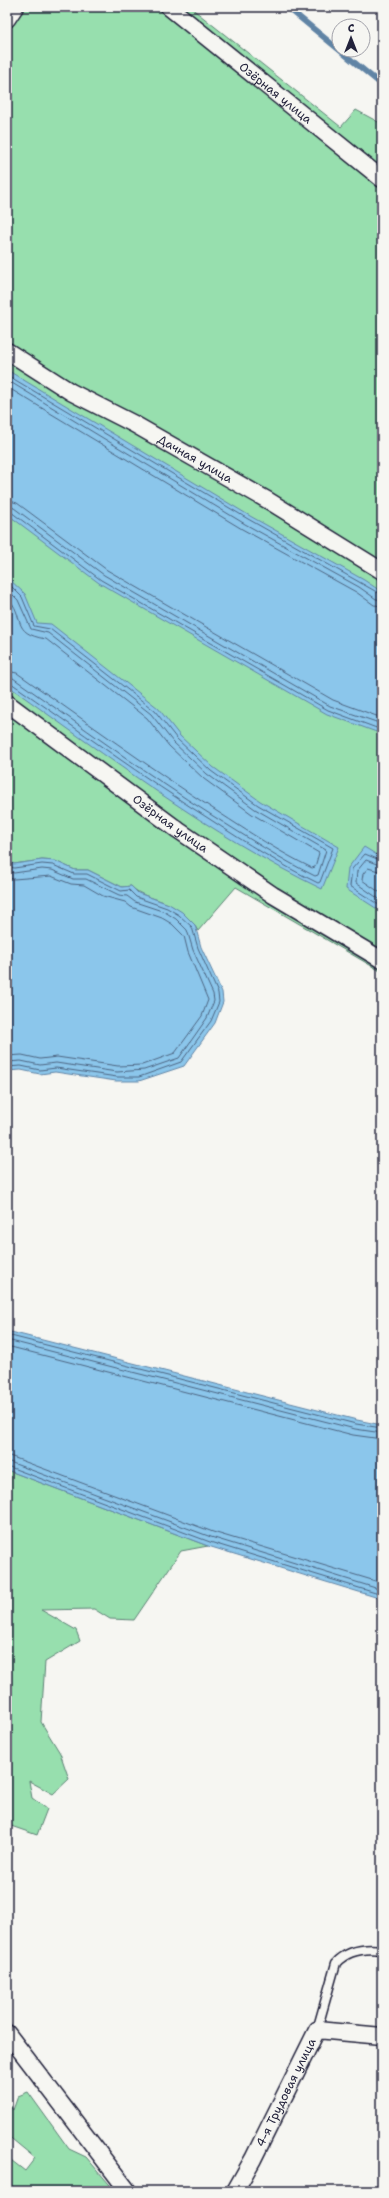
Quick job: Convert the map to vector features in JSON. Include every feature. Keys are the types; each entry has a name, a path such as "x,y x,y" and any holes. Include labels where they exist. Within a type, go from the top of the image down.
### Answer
{"street":[{"path":"7,19 15,7"},
{"name":"Озёрная улица","path":"170,7 382,179"},
{"name":"Дачная улица","path":"7,351 71,392 134,424 269,501 382,571"},
{"name":"Озёрная улица","path":"7,703 178,830 273,894 382,960"},
{"name":"4-я Трудовая улица","path":"235,2191 253,2159 317,2030 382,2036"},
{"path":"7,2033 128,2191"}],"lane":[{"path":"317,2030 336,1963 342,1956 354,1951 382,1950"}],"green space":[{"path":"7,7 190,7 341,127 356,110 382,124 382,972 236,887 198,931 189,919 172,906 143,895 131,886 122,887 88,870 75,870 55,861 42,860 14,864 7,861"},
{"path":"7,1470 208,1546 181,1551 134,1620 110,1619 94,1609 41,1610 76,1630 80,1641 45,1662 41,1722 60,1753 69,1779 53,1794 29,1781 32,1798 47,1809 37,1835 11,1826 7,1806"},
{"path":"28,2092 69,2149 86,2157 115,2191 7,2191 7,2157 25,2171 35,2158 7,2135 7,2102 13,2110 18,2096"}],"water":[{"path":"7,370 250,516 364,580 382,592 382,734 327,714 99,583 7,514"},
{"path":"7,577 25,594 37,623 51,624 158,708 180,736 213,767 260,801 339,847 322,889 280,868 200,820 160,794 7,685"},
{"path":"364,847 382,858 382,912 346,889 348,868"},
{"path":"42,860 55,861 75,870 88,870 122,887 131,886 138,893 169,904 182,912 195,925 201,947 222,992 223,1002 215,1023 184,1066 139,1081 116,1081 55,1072 40,1074 21,1070 7,1071 7,861 14,864"},
{"path":"7,1331 357,1420 382,1425 382,1599 208,1546 7,1470"}],"waterway":[{"path":"287,7 382,85"}]}
